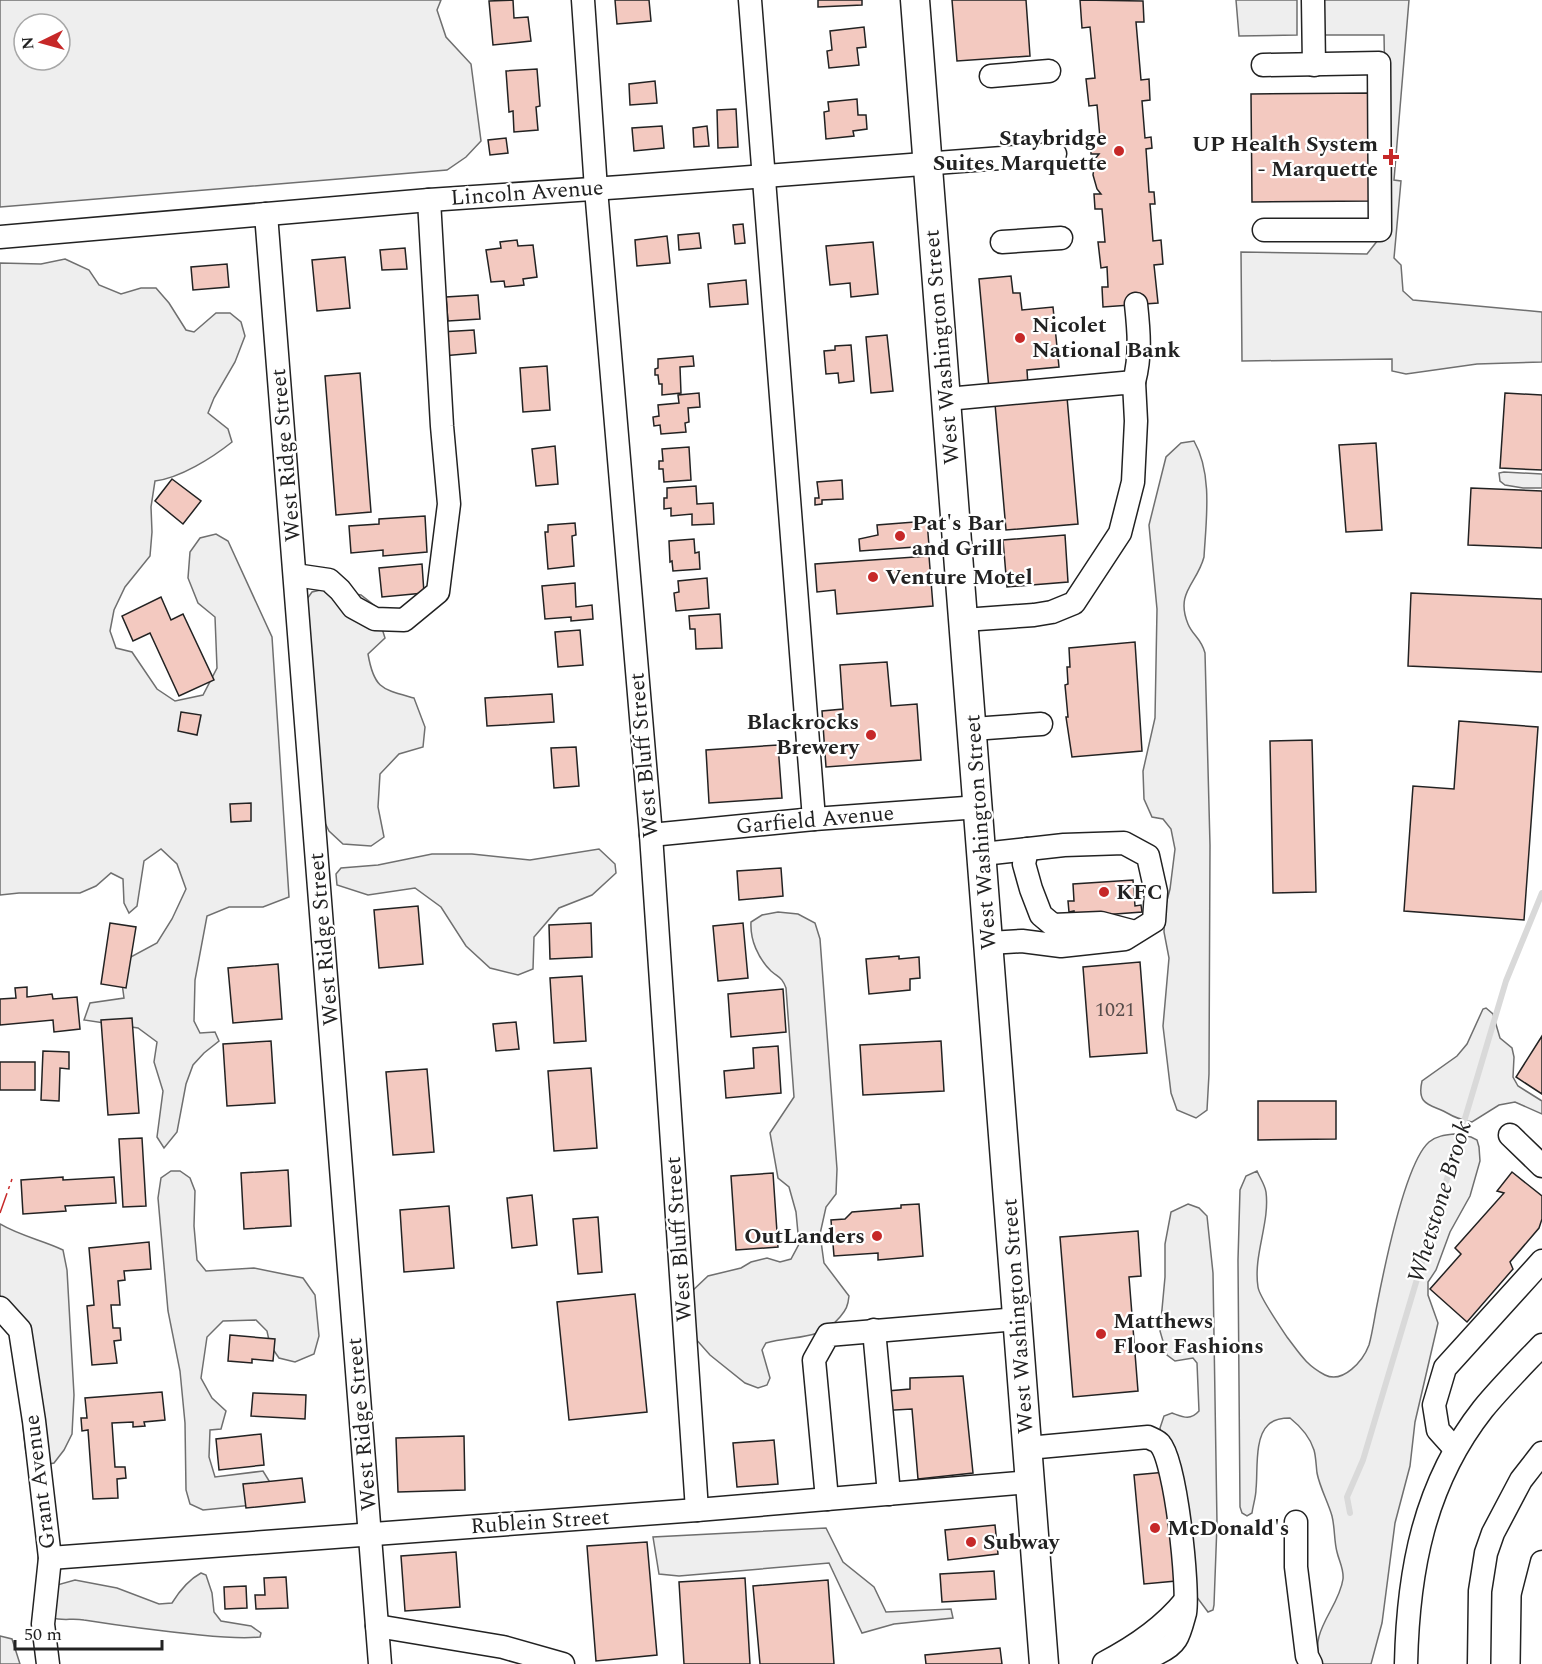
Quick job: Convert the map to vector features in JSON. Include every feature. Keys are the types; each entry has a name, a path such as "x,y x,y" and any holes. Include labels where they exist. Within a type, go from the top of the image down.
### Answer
{"main road":[{"name":"West Washington Street","path":"915,0 1044,1664"}],"street":[{"name":"West Bluff Street","path":"583,0 596,189 651,835 698,1510"},
{"path":"750,0 814,819"},
{"path":"1313,0 1314,65"},
{"path":"1263,65 1379,63 1380,230 1264,230"},
{"path":"991,75 1049,71"},
{"name":"Lincoln Avenue","path":"0,237 429,200 1055,154"},
{"path":"295,574 329,580 353,606 375,619 404,620 438,592 448,504 429,200"},
{"name":"West Ridge Street","path":"266,214 380,1664"},
{"path":"1002,242 1061,238"},
{"path":"964,620 1034,615 1052,612 1074,603 1120,533 1133,482 1136,421 1134,382 1140,352 1136,304"},
{"path":"946,399 1134,382"},
{"path":"973,729 1041,724"},
{"name":"Garfield Avenue","path":"651,835 814,819 979,807"},
{"path":"982,855 1064,845 1124,843 1148,856 1156,892 1154,921 1125,939 1061,946 1022,941 989,943"},
{"path":"1027,849 1024,864 1031,889 1041,915 1053,925 1101,923 1135,933"},
{"path":"1510,1135 1542,1166"},
{"path":"1455,1449 1438,1430 1434,1405 1445,1368 1542,1261"},
{"name":"Grant Avenue","path":"0,1308 20,1330 34,1421 50,1558 44,1624 48,1664"},
{"path":"827,1499 814,1360 828,1335 1018,1319"},
{"path":"874,1330 889,1494"},
{"path":"1406,1664 1410,1596 1416,1560 1424,1524 1441,1476 1455,1449 1483,1408 1542,1345"},
{"path":"1028,1448 1148,1437 1160,1443 1169,1462 1183,1559 1185,1612 1176,1640 1154,1656 1127,1664"},
{"path":"1479,1664 1480,1592 1486,1553 1493,1533 1521,1480 1542,1452"},
{"name":"Rublein Street","path":"50,1558 698,1510 1030,1482"},
{"path":"1296,1522 1296,1567 1307,1656 1311,1664"},
{"path":"1532,1664 1533,1597 1542,1562"},
{"path":"1103,1664 1127,1651 1159,1628 1185,1601"},
{"path":"377,1626 503,1647 563,1664"}],"shaded area":[{"path":"0,0 441,0 437,10 446,37 471,64 481,141 466,157 447,170 0,207"},
{"path":"1236,0 1297,0 1297,35 1239,36"},
{"path":"1324,0 1409,0 1394,180 1401,181 1394,258 1401,265 1403,291 1413,300 1542,312 1542,362 1477,364 1406,374 1392,371 1392,359 1242,361 1241,252 1367,254 1378,240 1385,87 1384,35 1323,35"},
{"path":"65,259 89,270 99,285 121,294 141,288 156,288 169,303 186,330 194,332 216,313 230,313 241,322 245,336 235,362 208,413 228,429 232,442 195,466 175,476 155,481 151,507 150,556 125,587 114,610 110,631 116,648 132,652 157,689 175,701 203,695 217,668 215,617 198,603 188,578 190,552 200,538 216,534 228,541 272,637 289,897 263,907 229,907 207,916 195,980 194,1021 200,1033 215,1032 219,1041 193,1065 186,1084 177,1132 164,1148 157,1137 163,1091 154,1062 157,1042 138,1028 84,1020 90,1003 124,998 121,976 127,959 157,943 172,919 186,889 177,864 161,849 144,861 137,906 129,913 124,903 123,879 111,873 96,886 80,893 0,895 0,263 41,264"},
{"path":"1194,441 1204,468 1207,498 1206,528 1204,557 1188,589 1184,604 1188,624 1205,653 1210,845 1209,1074 1207,1110 1196,1118 1177,1110 1171,1093 1163,1026 1169,958 1164,932 1165,908 1175,849 1171,829 1163,819 1152,817 1144,799 1143,771 1155,718 1157,609 1149,525 1166,457 1181,443"},
{"path":"1499,473 1542,474 1542,488 1505,485 1500,481"},
{"path":"325,589 361,595 375,606 385,638 368,654 373,674 381,686 414,698 425,727 423,747 399,754 380,774 378,807 384,837 371,846 343,844 329,831 322,817 307,599 312,592"},
{"path":"599,849 615,864 616,873 592,895 559,908 534,937 533,969 518,975 490,968 466,946 441,907 415,888 368,895 337,885 336,874 341,868 378,865 432,854 472,854 530,860"},
{"path":"778,912 798,914 815,923 820,939 837,1169 836,1194 826,1207 820,1234 824,1263 849,1296 844,1312 824,1330 815,1334 766,1343 762,1350 770,1378 767,1385 758,1388 745,1383 710,1355 694,1337 690,1293 708,1276 741,1268 751,1262 767,1258 780,1262 791,1259 799,1244 796,1212 789,1187 778,1178 770,1133 794,1097 786,988 782,980 771,971 759,955 753,942 751,929 751,922 762,915"},
{"path":"1486,1008 1493,1014 1500,1038 1512,1048 1513,1077 1518,1086 1542,1101 1542,1114 1515,1102 1499,1105 1472,1122 1455,1117 1423,1100 1422,1081 1457,1056 1467,1044 1483,1009"},
{"path":"1454,1134 1477,1140 1480,1161 1470,1196 1450,1232 1436,1270 1428,1282 1428,1295 1438,1323 1415,1422 1410,1466 1395,1523 1382,1623 1371,1664 1322,1664 1318,1653 1318,1642 1340,1590 1343,1572 1336,1548 1332,1516 1317,1473 1314,1450 1304,1432 1290,1418 1273,1421 1260,1438 1252,1513 1247,1516 1242,1513 1240,1507 1238,1260 1240,1190 1246,1176 1257,1171 1265,1189 1267,1204 1257,1275 1262,1297 1304,1359 1325,1375 1339,1376 1357,1364 1369,1345 1396,1221 1411,1172 1429,1142 1441,1136"},
{"path":"171,1171 180,1171 190,1178 195,1191 194,1226 197,1260 206,1271 254,1268 303,1278 315,1295 319,1336 314,1354 295,1362 279,1358 270,1345 267,1331 256,1320 223,1321 207,1337 201,1378 212,1398 226,1411 221,1429 210,1430 209,1457 215,1477 263,1471 271,1484 253,1505 203,1510 190,1504 186,1490 185,1423 180,1371 168,1311 158,1198 161,1178"},
{"path":"1188,1204 1199,1208 1207,1216 1213,1273 1217,1524 1214,1605 1213,1610 1208,1612 1196,1596 1160,1428 1164,1416 1172,1413 1189,1417 1199,1411 1197,1363 1193,1358 1175,1361 1167,1355 1160,1331 1165,1277 1165,1244 1171,1212"},
{"path":"0,1224 63,1250 67,1270 74,1395 72,1434 54,1463 39,1466 26,1453 16,1362 0,1295"},
{"path":"826,1528 843,1562 874,1587 886,1612 951,1609 953,1618 894,1624 862,1633 829,1563 679,1576 659,1574 653,1537"},
{"path":"201,1573 206,1575 212,1593 214,1612 221,1621 251,1626 261,1633 260,1637 215,1636 80,1619 52,1618 57,1585 75,1580 117,1588 159,1604 172,1603 185,1586"},
{"path":"0,1636 12,1639 20,1664 0,1664"}],"building":[{"path":"513,0 514,18 528,17 531,41 493,45 489,1"},
{"path":"615,0 649,0 651,21 617,24"},
{"path":"818,0 862,0 862,5 818,7"},
{"path":"952,0 1026,0 1030,56 957,61"},
{"name":"Staybridge Suites Marquette","path":"1080,0 1143,1 1144,22 1136,22 1141,80 1149,79 1150,100 1142,101 1145,138 1151,137 1152,148 1146,149 1149,192 1154,192 1155,204 1150,204 1153,241 1161,240 1163,264 1154,265 1158,303 1103,307 1102,287 1108,287 1107,267 1101,268 1098,242 1105,242 1102,209 1095,209 1094,194 1101,194 1093,175 1095,159 1099,154 1091,154 1090,138 1100,138 1097,105 1089,106 1086,79 1095,78 1090,27 1082,28"},
{"path":"864,27 866,47 857,48 859,65 829,68 827,51 832,50 830,31"},
{"path":"537,69 540,106 536,107 538,130 514,132 513,111 509,112 506,71"},
{"path":"655,81 657,103 630,105 629,84"},
{"path":"1373,93 1374,201 1252,202 1251,94"},
{"path":"857,99 858,115 866,115 867,129 853,131 854,136 826,139 824,112 829,111 828,102"},
{"path":"736,109 738,147 718,148 717,110"},
{"path":"662,126 664,148 634,151 632,128"},
{"path":"707,126 709,146 694,147 693,128"},
{"path":"506,138 508,153 490,155 488,140"},
{"path":"743,224 745,243 735,244 733,225"},
{"path":"699,233 701,248 679,250 678,235"},
{"path":"667,236 670,263 637,266 635,240"},
{"path":"517,240 518,246 533,245 537,277 523,279 524,285 505,287 504,281 491,282 486,250 501,248 500,242"},
{"path":"873,242 878,294 851,297 850,283 830,285 826,246"},
{"path":"405,248 407,269 382,270 380,250"},
{"path":"345,257 350,308 317,311 312,260"},
{"path":"227,264 229,287 193,290 191,267"},
{"name":"Nicolet National Bank","path":"1011,276 1013,293 1020,293 1022,310 1053,307 1059,367 1027,370 1028,386 989,389 979,279"},
{"path":"746,280 748,304 710,307 708,284"},
{"path":"478,295 480,319 448,321 446,297"},
{"path":"474,330 476,353 442,356 440,332"},
{"path":"887,335 893,391 871,393 866,337"},
{"path":"851,345 854,381 839,383 838,373 826,374 824,351 835,350 835,346"},
{"path":"693,356 694,366 680,367 681,393 662,395 662,384 659,384 658,375 655,375 658,359"},
{"path":"547,366 550,410 523,412 520,368"},
{"path":"360,373 371,512 336,515 325,376"},
{"path":"699,393 700,407 688,408 689,422 685,423 686,432 661,434 660,425 654,426 653,417 659,416 658,405 679,403 678,395"},
{"path":"1505,393 1542,395 1542,470 1500,468"},
{"path":"1067,397 1078,524 1006,530 995,404"},
{"path":"1376,443 1382,530 1346,532 1339,445"},
{"path":"555,446 558,484 536,486 532,449"},
{"path":"689,447 691,480 664,482 663,469 659,469 659,461 663,461 662,449"},
{"path":"172,479 201,501 183,524 155,501"},
{"path":"842,480 843,499 822,500 822,504 815,505 815,498 819,498 817,482"},
{"path":"696,486 697,504 713,503 714,524 692,525 692,514 671,516 671,508 664,509 667,488"},
{"path":"1471,488 1542,491 1542,548 1468,545"},
{"path":"425,516 427,552 383,556 383,550 351,553 349,526 379,524 379,519"},
{"name":"Pat's Bar and Grill","path":"927,521 929,546 860,551 859,539 878,535 877,525"},
{"path":"575,523 576,535 572,536 574,566 548,569 545,532 548,532 548,525"},
{"path":"1065,535 1068,582 1007,587 1003,540"},
{"path":"694,539 695,553 699,552 700,569 673,571 669,541"},
{"name":"Venture Motel","path":"929,556 933,606 837,614 835,590 817,592 815,564"},
{"path":"422,564 424,593 382,597 379,568"},
{"path":"707,578 709,608 676,611 674,593 679,592 678,581"},
{"path":"575,583 576,607 592,605 593,619 571,621 571,617 545,619 542,586"},
{"path":"1411,593 1542,599 1542,672 1408,666"},
{"path":"161,597 171,620 183,614 214,680 179,696 150,633 133,641 122,616"},
{"path":"720,614 722,648 696,649 695,629 690,629 689,616"},
{"path":"580,630 583,665 558,667 555,632"},
{"path":"1135,642 1142,751 1072,757 1066,717 1068,717 1065,685 1068,684 1067,667 1070,667 1069,648"},
{"name":"Blackrocks Brewery","path":"887,662 891,706 917,704 921,760 826,767 822,711 843,709 840,665"},
{"path":"552,694 554,722 487,726 485,698"},
{"path":"181,712 201,715 197,735 178,731"},
{"path":"1459,721 1538,727 1524,920 1404,911 1413,786 1454,789"},
{"path":"1312,740 1316,892 1273,893 1270,741"},
{"path":"778,745 782,798 709,803 706,750"},
{"path":"576,747 579,786 554,788 551,748"},
{"path":"251,803 251,821 231,822 230,804"},
{"path":"781,868 783,896 739,900 737,871"},
{"name":"KFC","path":"1133,880 1135,906 1141,905 1142,912 1075,917 1074,911 1069,912 1068,901 1074,901 1073,884"},
{"path":"418,906 423,964 379,968 374,910"},
{"path":"110,923 136,927 126,988 101,984"},
{"path":"591,923 592,957 550,959 549,925"},
{"path":"743,923 748,978 718,981 713,926"},
{"path":"899,956 899,959 919,957 920,978 910,979 910,990 869,994 866,959"},
{"path":"1140,962 1147,1053 1090,1057 1083,967"},
{"path":"278,964 282,1019 233,1023 228,968"},
{"path":"582,976 586,1041 554,1043 550,978"},
{"path":"27,987 27,997 52,994 53,999 77,997 80,1029 54,1032 53,1020 0,1025 0,999 16,998 15,988"},
{"path":"783,989 786,1032 731,1037 728,994"},
{"path":"132,1018 139,1113 108,1115 101,1020"},
{"path":"516,1022 519,1049 496,1051 493,1024"},
{"path":"1542,1036 1542,1094 1516,1077"},
{"path":"271,1041 275,1103 227,1106 223,1044"},
{"path":"941,1041 944,1091 863,1095 860,1045"},
{"path":"778,1046 781,1093 726,1098 724,1071 754,1068 753,1048"},
{"path":"43,1051 69,1052 69,1069 60,1068 59,1101 41,1100"},
{"path":"0,1062 35,1062 35,1090 0,1090"},
{"path":"591,1068 597,1148 554,1151 548,1071"},
{"path":"427,1069 434,1152 393,1155 386,1072"},
{"path":"1258,1101 1336,1101 1336,1139 1258,1140"},
{"path":"142,1138 146,1206 123,1207 119,1139"},
{"path":"288,1170 291,1226 244,1229 241,1173"},
{"path":"1512,1172 1542,1196 1542,1219 1539,1228 1510,1262 1513,1269 1467,1322 1430,1289 1461,1254 1455,1248 1504,1193 1497,1191"},
{"path":"773,1173 778,1247 736,1250 731,1176"},
{"path":"63,1177 63,1180 114,1177 116,1203 65,1206 66,1211 23,1214 21,1180"},
{"path":"532,1195 537,1245 512,1248 507,1198"},
{"name":"OutLanders","path":"919,1204 923,1256 878,1260 878,1253 834,1256 831,1220 845,1219 852,1212 901,1208 901,1205"},
{"path":"449,1206 454,1268 404,1272 400,1210"},
{"path":"598,1217 602,1272 578,1274 573,1219"},
{"name":"Matthews Floor Fashions","path":"1138,1231 1141,1276 1129,1277 1138,1391 1073,1397 1060,1237"},
{"path":"149,1242 151,1269 124,1271 125,1280 118,1281 120,1305 111,1305 113,1328 120,1328 121,1340 114,1341 117,1363 92,1365 87,1306 94,1305 89,1248"},
{"path":"635,1294 647,1412 569,1420 557,1302"},
{"path":"230,1335 275,1339 273,1361 252,1359 252,1363 228,1361"},
{"path":"963,1376 973,1473 918,1479 912,1409 877,1411 875,1392 910,1389 910,1378"},
{"path":"162,1392 165,1420 144,1422 145,1426 133,1427 133,1422 112,1423 115,1467 125,1467 126,1478 117,1479 118,1498 93,1499 88,1430 82,1431 81,1418 87,1418 85,1398"},
{"path":"253,1393 306,1395 305,1419 251,1416"},
{"path":"261,1434 264,1465 219,1470 216,1439"},
{"path":"464,1436 465,1490 398,1492 396,1438"},
{"path":"774,1440 778,1484 737,1487 733,1443"},
{"name":"McDonald's","path":"1166,1472 1176,1581 1144,1584 1134,1475"},
{"path":"302,1478 305,1502 246,1508 243,1484"},
{"name":"Subway","path":"995,1525 998,1554 948,1560 945,1530"},
{"path":"647,1542 657,1655 596,1661 587,1546"},
{"path":"456,1552 460,1607 405,1611 401,1556"},
{"path":"994,1571 996,1599 942,1602 940,1574"},
{"path":"286,1577 288,1608 256,1609 255,1595 265,1595 264,1578"},
{"path":"745,1578 750,1664 684,1664 679,1582"},
{"path":"828,1580 834,1664 760,1664 753,1586"},
{"path":"246,1586 247,1608 225,1609 224,1587"},
{"path":"1000,1648 1002,1664 926,1664 925,1655"}],"waterway":[{"name":"Whetstone Brook","path":"1350,1513 1347,1497 1363,1460 1506,981 1542,893"}],"power":[{"path":"0,1213 12,1179"}],"place":[{"name":"Staybridge Suites Marquette","path":"1119,151"},
{"name":"UP Health System - Marquette","path":"1391,157"},
{"name":"Nicolet National Bank","path":"1020,338"},
{"name":"Pat's Bar and Grill","path":"900,536"},
{"name":"Venture Motel","path":"873,577"},
{"name":"Blackrocks Brewery","path":"871,735"},
{"name":"KFC","path":"1104,892"},
{"name":"OutLanders","path":"877,1236"},
{"name":"Matthews Floor Fashions","path":"1101,1334"},
{"name":"McDonald's","path":"1155,1528"},
{"name":"Subway","path":"971,1542"}]}
